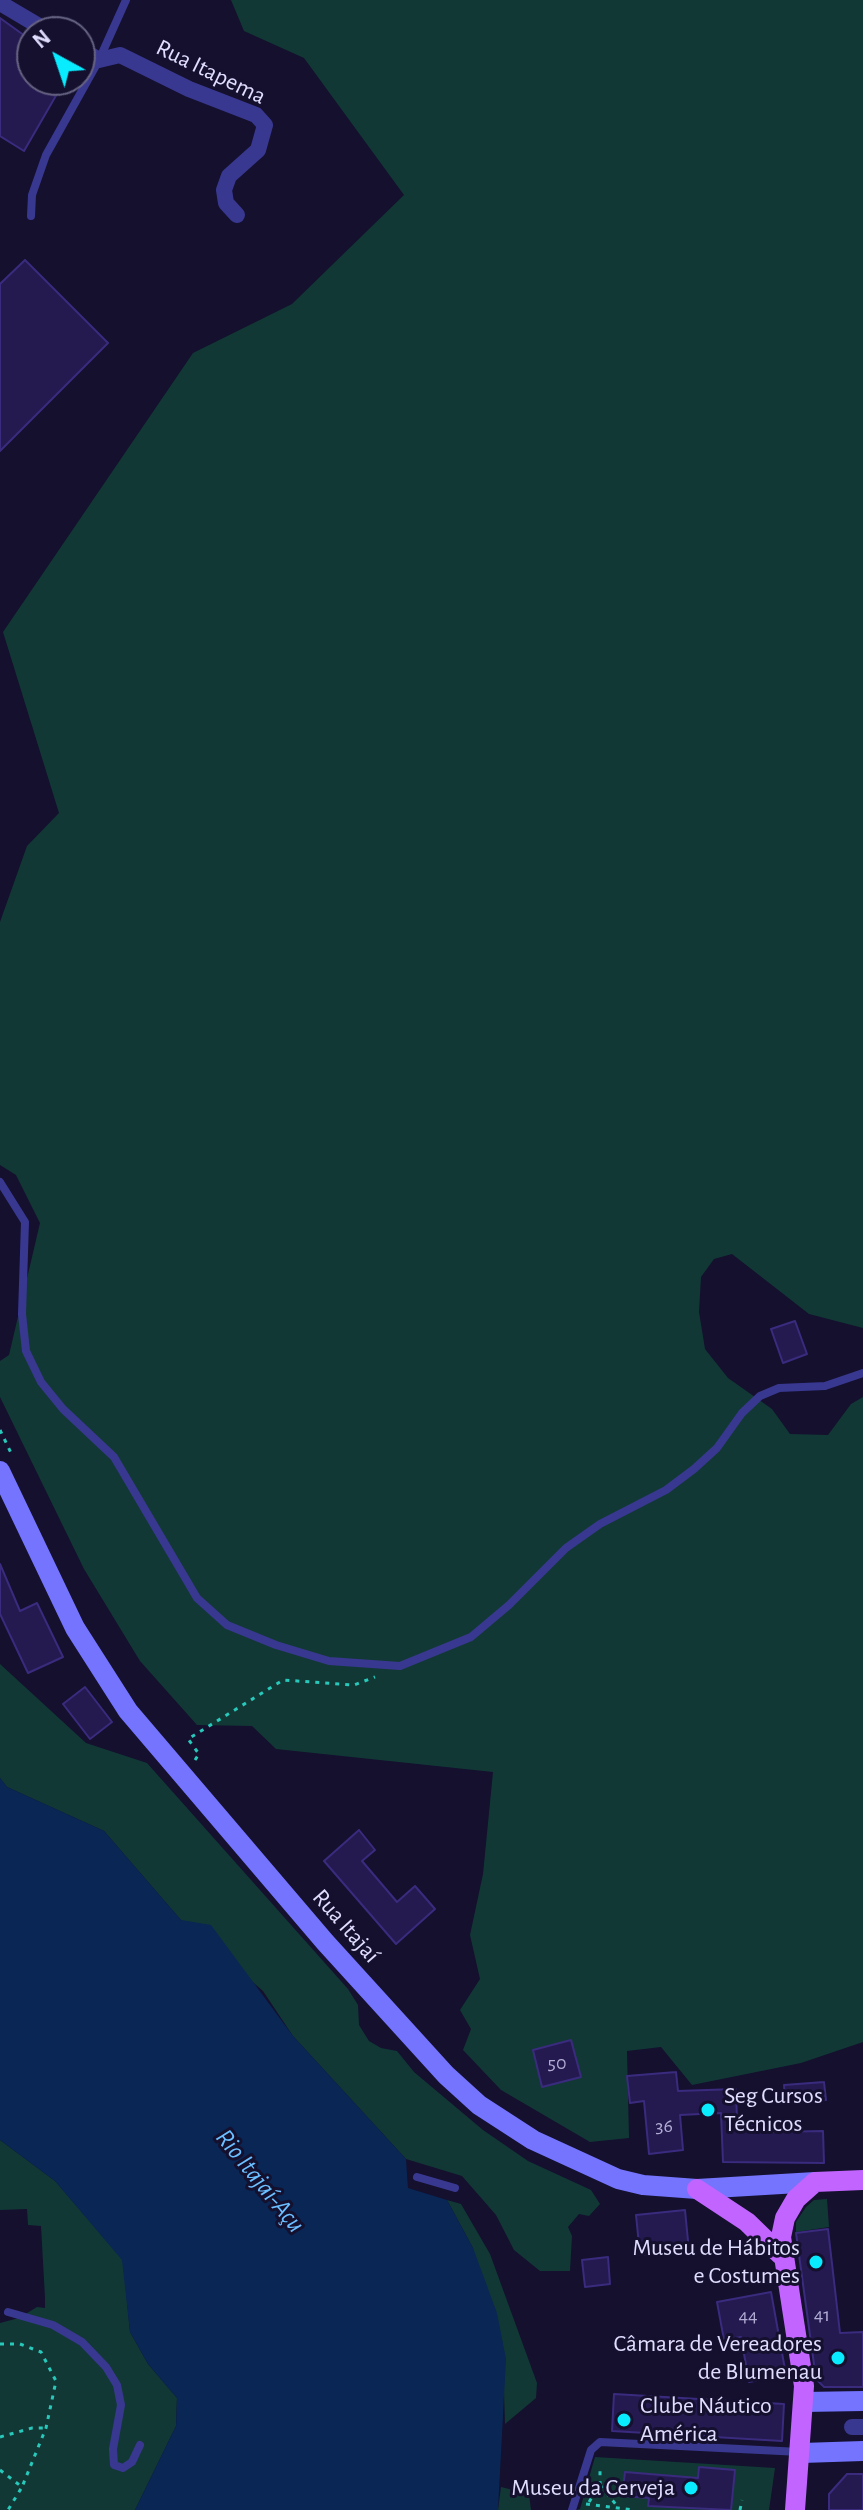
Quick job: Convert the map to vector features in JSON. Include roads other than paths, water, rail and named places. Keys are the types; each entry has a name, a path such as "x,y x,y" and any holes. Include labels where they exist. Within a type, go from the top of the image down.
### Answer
{"main road":[{"name":"Rua Itajaí","path":"6,1463 69,1617 128,1711 316,1932 446,2075 505,2124 579,2162 643,2185 697,2189 815,2182"},
{"path":"795,2510 804,2402 781,2255 785,2218 796,2199 815,2182 863,2180"},
{"path":"697,2189 747,2222 781,2255"},
{"path":"804,2402 863,2401"},
{"path":"802,2453 863,2451"}],"street":[{"path":"0,3 22,16"},
{"name":"Rua Itapema","path":"96,58 120,55 189,89 256,115 265,125 258,150 229,176 224,190 226,203 237,215"}],"lane":[{"path":"31,216 32,195 46,155 99,60 126,0"},
{"path":"0,1182 25,1222 22,1314 26,1351 41,1382 63,1409 114,1457 197,1598 227,1625 276,1645 329,1661 400,1666 471,1637 509,1605 566,1548 600,1524 666,1490 694,1469 717,1448 742,1413 760,1396 779,1388 825,1386 863,1373"},
{"path":"417,2177 455,2188"},
{"path":"8,2312 53,2325 82,2342 106,2367 117,2385 121,2405 113,2449 114,2465 123,2468 132,2462 140,2445"},
{"path":"573,2506 591,2450 600,2442 802,2453"}],"water":[{"name":"Rio Itajaí-Açu","path":"0,1778 7,1787 104,1831 181,1920 211,1925 293,2036 406,2159 408,2188 447,2200 473,2248 497,2313 506,2359 498,2510 135,2510 176,2426 177,2398 148,2364 130,2332 122,2260 55,2181 0,2140"}],"place":[{"name":"Seg Cursos Técnicos","path":"708,2110"},
{"name":"Museu de Hábitos e Costumes","path":"816,2262"},
{"name":"Câmara de Vereadores de Blumenau","path":"838,2358"},
{"name":"Clube Náutico América","path":"624,2420"},
{"name":"Museu da Cerveja","path":"691,2488"}]}
